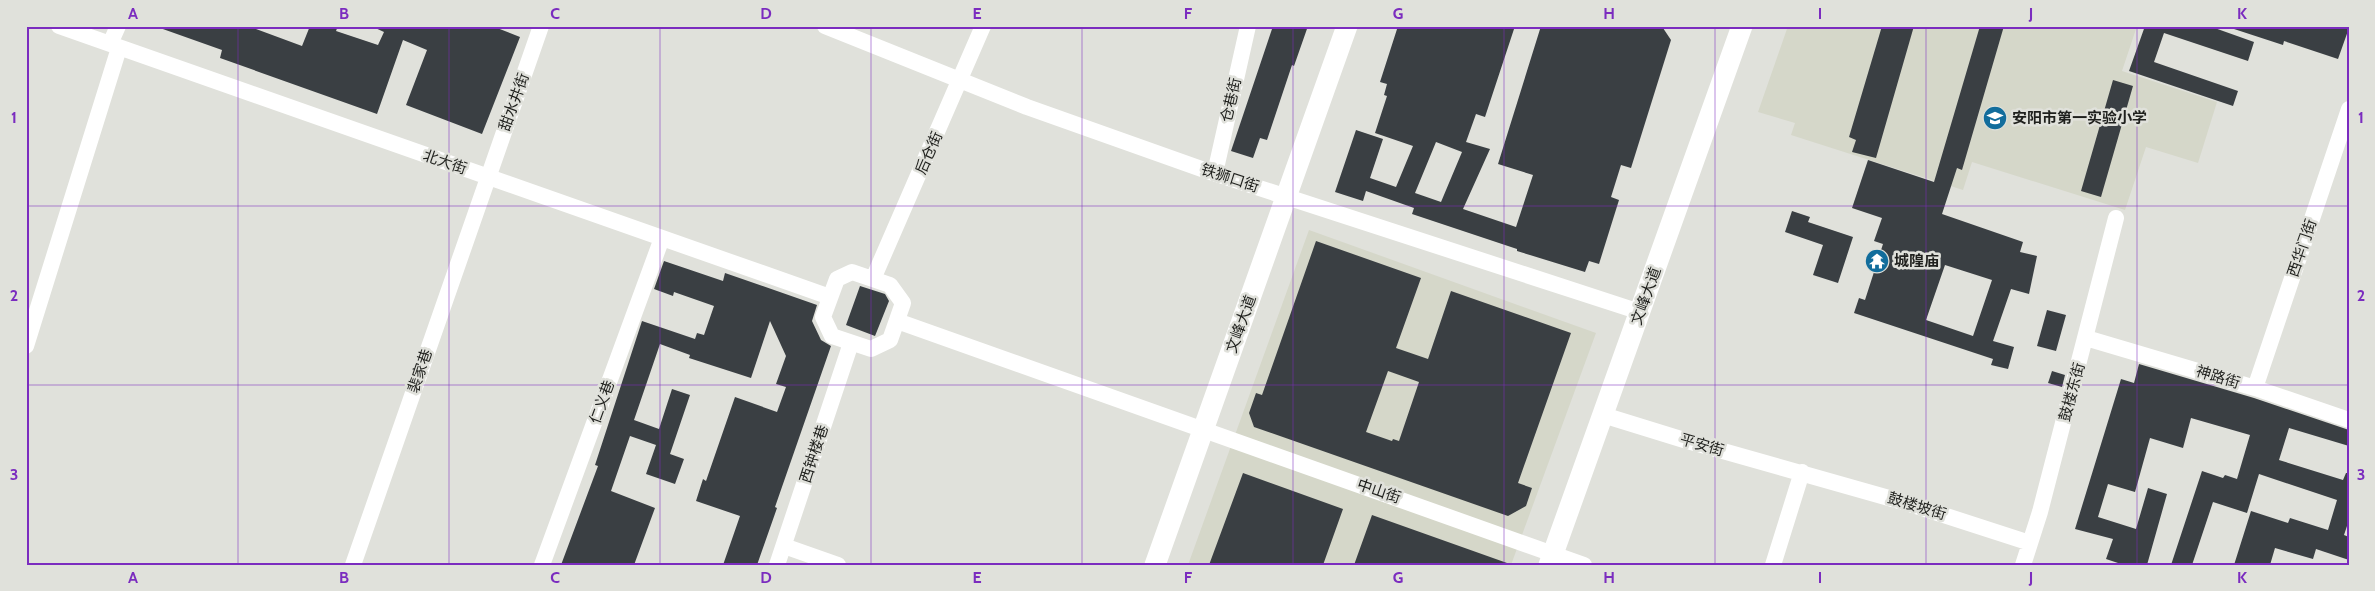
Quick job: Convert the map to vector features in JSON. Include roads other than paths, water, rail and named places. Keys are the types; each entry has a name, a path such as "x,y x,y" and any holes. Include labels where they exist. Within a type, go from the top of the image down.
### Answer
{"main road":[{"name":"文峰大道","path":"1155,565 1347,26"},
{"name":"文峰大道","path":"1551,558 1742,26"}],"street":[{"name":"北大街","path":"59,26 830,297"},
{"path":"26,346 115,46 118,26"},
{"name":"甜水井街","path":"487,177 541,26"},
{"name":"铁狮口街","path":"825,26 1027,107 1215,173 1640,312"},
{"name":"后仓街","path":"873,279 983,26"},
{"name":"仓巷街","path":"1215,173 1248,26"},
{"name":"西华门街","path":"2255,388 2349,109"},
{"name":"裴家巷","path":"353,565 487,177"},
{"name":"鼓楼东街","path":"2023,565 2040,512 2116,218"},
{"name":"仁义巷","path":"542,565 662,238"},
{"path":"852,272 873,279 890,285 903,303 890,340 871,350 832,336 823,317 837,279 852,272"},
{"path":"897,321 1204,429"},
{"name":"神路街","path":"2086,338 2255,388 2349,420"},
{"name":"西钟楼巷","path":"777,565 851,343"},
{"name":"平安街","path":"1603,415 1684,440 1802,472"},
{"name":"中山街","path":"1204,429 1551,558 1584,565"},
{"path":"1773,565 1802,472"},
{"name":"鼓楼坡街","path":"1802,472 1904,502 2030,543"},
{"path":"784,546 838,565"}],"place":[{"name":"安阳市第一实验小学","path":"1995,118"},
{"name":"城隍庙","path":"1877,261"}]}
